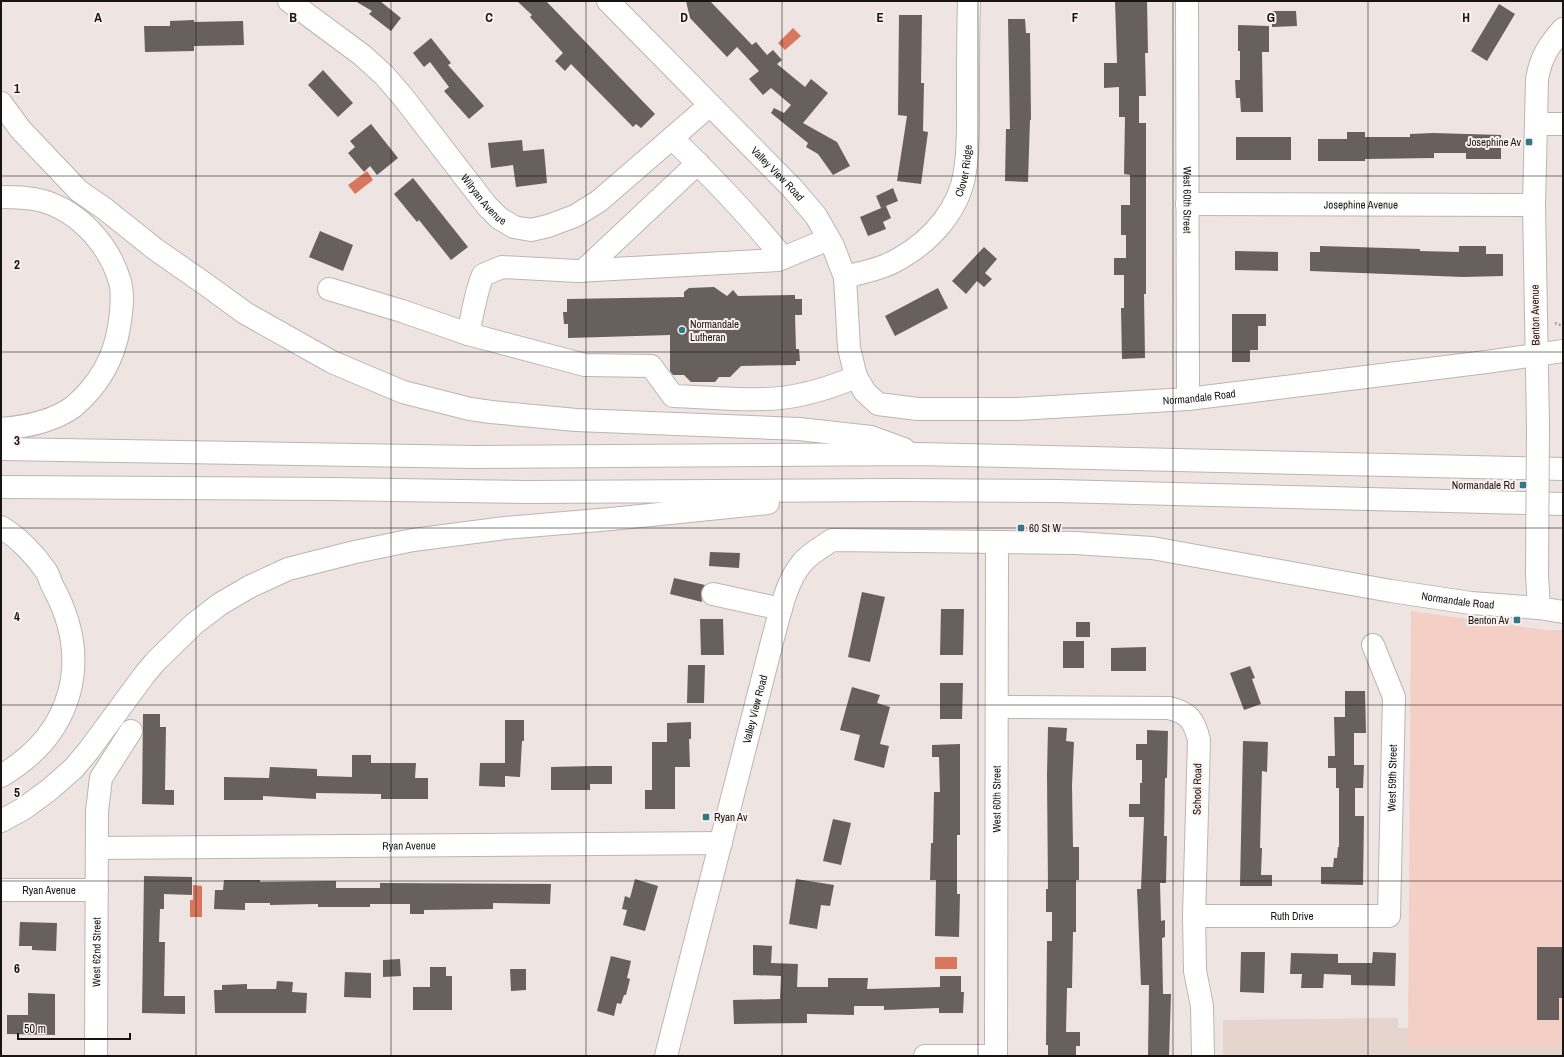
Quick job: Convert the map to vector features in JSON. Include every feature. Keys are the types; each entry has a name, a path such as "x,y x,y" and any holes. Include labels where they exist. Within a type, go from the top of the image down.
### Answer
{"main road":[{"name":"Wilryan Avenue","path":"289,1 362,55 384,75 403,97 487,206 499,218 514,227 531,230 548,226 575,216 599,201 710,105"},
{"name":"Valley View Road","path":"608,1 792,189 816,216 845,277 849,348 860,384"},
{"name":"Clover Ridge","path":"845,277 876,268 901,258 924,242 943,222 956,199 965,173 968,146 969,1"},
{"name":"West 60th Street","path":"1187,1 1188,399"},
{"name":"Benton Avenue","path":"1539,608 1537,575 1538,426 1534,205 1537,79 1540,64 1547,49 1563,29"},
{"path":"1,102 22,130 79,191 105,209 155,249 245,313 332,362 403,392 470,409 517,415 576,420 799,429 871,437 918,454"},
{"path":"1536,124 1563,124"},
{"path":"672,138 698,163 762,231 783,258"},
{"path":"583,270 698,163"},
{"path":"1,197 20,197 44,202 59,208 79,222 102,244 120,283 122,299 117,338 110,360 102,376 90,391 72,408 51,418 34,424 1,429"},
{"name":"Josephine Avenue","path":"1187,204 1534,205"},
{"path":"468,334 475,304 477,287 483,275 502,267 583,270 672,267 720,262 778,260 828,239"},
{"path":"329,289 402,311 468,334 585,365 651,366 672,396 776,398 803,395 836,385 860,384"},
{"name":"Normandale Road","path":"860,384 878,404 918,409 1018,409 1188,399 1563,351"},
{"path":"1536,355 1563,362"},
{"path":"1,449 474,457 918,454 1563,469"},
{"path":"1,487 525,492 900,490 1058,491 1563,504"},
{"path":"1,821 23,809 55,786 74,768 145,674 156,661 194,624 220,604 251,586 288,569 355,552 413,540 505,528 900,490"},
{"path":"1,527 9,531 29,551 47,573 66,614 71,637 73,658 70,691 56,722 46,738 30,755 1,776"},
{"name":"Valley View Road","path":"666,1056 781,609 795,572 803,562 832,540 997,542"},
{"name":"West 60th Street","path":"996,1056 997,542"},
{"name":"Normandale Road","path":"997,542 1075,543 1152,548 1456,601 1539,608 1563,612"},
{"path":"713,594 781,609"},
{"name":"Normandale Road","path":"1539,608 1563,602"},
{"name":"West 59th Street","path":"1373,645 1394,697 1389,916"},
{"name":"School Road","path":"997,706 1169,708 1181,711 1190,718 1196,727 1199,740 1194,916 1195,971 1202,1006 1203,1056"},
{"name":"West 62nd Street","path":"96,1056 97,811 101,778 131,730"},
{"name":"Ryan Avenue","path":"97,848 721,843"},
{"name":"Ryan Avenue","path":"1,890 97,890"},
{"name":"Ruth Drive","path":"1194,916 1389,916"},
{"path":"925,1056 996,1056"}],"path":[{"path":"1555,323 1563,326"}],"shaded area":[{"path":"793,28 801,36 785,50 778,43"},
{"path":"367,171 373,180 355,194 348,185"},
{"path":"1411,611 1545,630 1563,630 1563,1045 1408,1045"},
{"path":"193,885 202,886 202,917 190,917 190,900 193,900"},
{"path":"935,957 957,957 957,969 935,969"},
{"path":"1398,1018 1398,1028 1563,1028 1563,1056 1223,1056 1223,1020"}],"building":[{"path":"355,1 380,1 401,18 391,31 369,14 372,11"},
{"path":"517,1 546,1 655,114 641,128 636,124 633,127 571,64 565,71 555,61 563,53 530,17 532,15"},
{"path":"686,1 710,1 752,45 756,42 767,55 773,50 782,60 777,64 805,87 811,79 828,93 803,123 837,142 850,166 833,175 818,154 806,147 808,143 771,113 774,108 784,113 791,105 771,88 763,95 749,79 759,71 737,47 727,57 690,18"},
{"path":"1115,1 1147,1 1148,53 1145,53 1146,96 1139,96 1139,123 1146,123 1146,294 1144,294 1145,358 1122,359 1121,308 1124,308 1124,275 1114,275 1114,258 1126,258 1126,235 1121,235 1121,205 1130,205 1130,175 1124,174 1125,117 1119,117 1119,87 1104,88 1104,63 1117,63"},
{"path":"1499,4 1515,14 1487,61 1471,51"},
{"path":"1272,11 1296,11 1297,26 1272,27"},
{"path":"899,15 922,15 921,83 924,83 923,131 928,132 921,184 897,181 907,116 898,115"},
{"path":"1008,19 1025,19 1026,33 1030,33 1031,120 1028,182 1005,181 1006,129 1010,129"},
{"path":"194,20 194,22 243,21 244,45 194,46 194,51 145,52 144,26 170,26 170,21"},
{"path":"1238,25 1269,26 1269,52 1262,52 1263,112 1241,112 1240,98 1236,98 1235,80 1240,80"},
{"path":"431,38 451,63 448,65 484,106 469,119 444,91 449,87 430,62 424,67 413,53"},
{"path":"323,70 353,103 338,117 308,85"},
{"path":"371,124 398,158 377,175 370,166 364,172 348,153 355,147 350,141"},
{"path":"1347,132 1365,132 1365,137 1410,137 1410,134 1433,133 1501,135 1501,159 1466,159 1466,153 1434,153 1434,158 1365,159 1365,161 1318,161 1318,139 1347,139"},
{"path":"1236,137 1291,137 1291,160 1236,160"},
{"path":"522,140 523,151 544,149 547,183 516,187 513,165 491,168 488,143"},
{"path":"413,178 468,247 451,260 419,220 417,222 394,194"},
{"path":"893,188 898,201 881,208 876,196"},
{"path":"886,206 891,218 883,222 886,229 868,236 860,217"},
{"path":"320,231 353,245 343,271 309,257"},
{"path":"1320,246 1420,249 1420,251 1459,252 1459,246 1486,246 1486,254 1503,254 1503,276 1463,277 1310,271 1310,252 1320,252"},
{"path":"984,247 997,259 985,273 992,279 984,287 977,281 966,294 952,281"},
{"path":"1235,251 1278,252 1278,271 1235,270"},
{"name":"Normandale Lutheran","path":"714,287 727,296 733,290 738,296 795,295 795,299 802,299 802,315 795,315 796,349 799,349 800,361 796,361 796,365 741,366 730,377 719,377 715,382 691,382 684,375 673,375 670,371 670,335 568,338 568,324 564,324 563,312 567,312 567,299 684,297 684,292 689,288"},
{"path":"938,288 948,308 895,336 885,316"},
{"path":"1232,314 1266,314 1266,326 1258,326 1258,350 1250,350 1250,362 1232,362"},
{"path":"710,552 740,553 739,568 709,566"},
{"path":"674,578 705,585 701,592 702,602 670,594"},
{"path":"862,592 885,597 870,662 848,657"},
{"path":"941,609 964,609 963,655 940,655"},
{"path":"700,619 723,619 724,655 701,655"},
{"path":"1076,622 1090,622 1090,637 1076,637"},
{"path":"1063,641 1084,641 1084,668 1063,668"},
{"path":"1146,647 1146,671 1111,671 1111,648"},
{"path":"688,665 705,665 704,703 687,703"},
{"path":"1250,666 1255,678 1252,679 1261,704 1244,710 1230,673"},
{"path":"940,683 963,683 962,719 940,719"},
{"path":"852,687 880,695 877,703 890,707 880,744 889,746 884,768 854,760 860,735 840,730"},
{"path":"1345,691 1365,691 1366,733 1354,733 1354,765 1364,765 1363,788 1355,788 1355,816 1364,816 1363,885 1321,884 1321,867 1333,867 1334,858 1337,858 1339,847 1339,788 1336,788 1336,768 1328,768 1328,756 1335,756 1334,717 1345,717"},
{"path":"143,714 160,714 160,727 166,727 165,790 174,790 174,805 142,804"},
{"path":"505,720 524,720 524,741 522,741 520,777 505,776 505,787 479,786 480,763 505,763"},
{"path":"691,722 691,739 689,739 690,767 675,767 675,809 645,809 645,790 652,790 652,742 667,742 667,723"},
{"path":"1048,727 1067,728 1066,741 1074,742 1072,785 1073,847 1079,847 1079,880 1076,880 1076,932 1073,932 1072,988 1067,988 1066,1032 1080,1032 1080,1046 1076,1046 1076,1056 1048,1056 1048,1045 1046,1045 1047,941 1052,941 1052,912 1046,912 1046,889 1048,889"},
{"path":"1147,730 1168,731 1167,778 1165,778 1164,836 1167,836 1166,883 1160,883 1161,921 1165,920 1165,937 1162,938 1163,994 1171,994 1169,1056 1148,1056 1149,985 1141,985 1137,889 1141,889 1144,817 1129,817 1129,804 1140,804 1142,760 1136,760 1136,744 1147,744"},
{"path":"1243,741 1268,742 1267,772 1262,771 1260,848 1262,848 1261,875 1272,875 1272,886 1240,886"},
{"path":"960,744 960,835 957,835 957,894 960,894 959,937 935,936 936,880 930,880 931,843 933,843 934,792 940,792 939,757 932,757 932,745"},
{"path":"352,755 371,755 371,763 416,763 415,778 428,778 428,799 381,799 381,794 316,793 316,799 263,796 263,800 224,800 224,777 269,778 270,767 317,769 317,776 352,777"},
{"path":"612,766 612,784 590,784 590,790 551,790 551,767"},
{"path":"833,819 851,823 841,865 823,861"},
{"path":"144,876 192,877 192,895 164,894 164,909 160,909 159,942 165,942 164,996 185,996 185,1014 142,1013"},
{"path":"635,879 658,886 645,931 623,925 627,910 622,909 625,896 630,898"},
{"path":"796,879 834,885 830,906 821,905 817,929 789,924"},
{"path":"224,880 260,880 260,882 336,881 336,888 380,888 380,883 551,884 550,904 493,903 493,909 424,910 424,914 410,914 410,904 370,904 370,907 318,907 318,904 270,905 270,903 245,903 245,910 214,909 215,890 223,890"},
{"path":"20,922 57,923 56,951 32,950 32,946 19,946"},
{"path":"753,945 772,946 771,963 798,964 797,987 828,987 828,978 868,978 867,989 940,987 940,976 961,976 961,992 964,992 963,1013 939,1013 939,1008 884,1010 884,1006 854,1006 854,1015 807,1014 807,1023 734,1024 733,1000 780,999 781,976 753,975"},
{"path":"1537,947 1563,947 1563,998 1559,998 1559,1020 1537,1020"},
{"path":"1241,952 1265,952 1264,993 1240,992"},
{"path":"1373,952 1396,953 1395,986 1351,985 1351,975 1324,974 1323,988 1301,988 1302,974 1290,974 1291,953 1338,954 1338,963 1372,963"},
{"path":"611,956 631,961 627,978 630,979 626,995 624,995 621,1004 617,1003 614,1016 597,1011"},
{"path":"400,959 401,976 383,977 383,960"},
{"path":"430,967 446,967 446,976 452,976 452,1010 413,1010 413,987 430,987"},
{"path":"510,969 526,969 526,990 511,991"},
{"path":"345,972 371,973 371,998 344,997"},
{"path":"277,981 293,982 292,992 307,993 306,1013 215,1013 214,990 222,990 222,985 247,984 247,989 276,989"},
{"path":"28,993 55,994 55,1035 7,1034 7,1015 28,1015"}],"place":[{"name":"Josephine Av","path":"1529,142"},
{"name":"Normandale Lutheran","path":"682,330"},
{"name":"Normandale Rd","path":"1523,485"},
{"name":"60 St W","path":"1021,528"},
{"name":"Benton Av","path":"1517,620"},
{"name":"Ryan Av","path":"706,817"}]}
